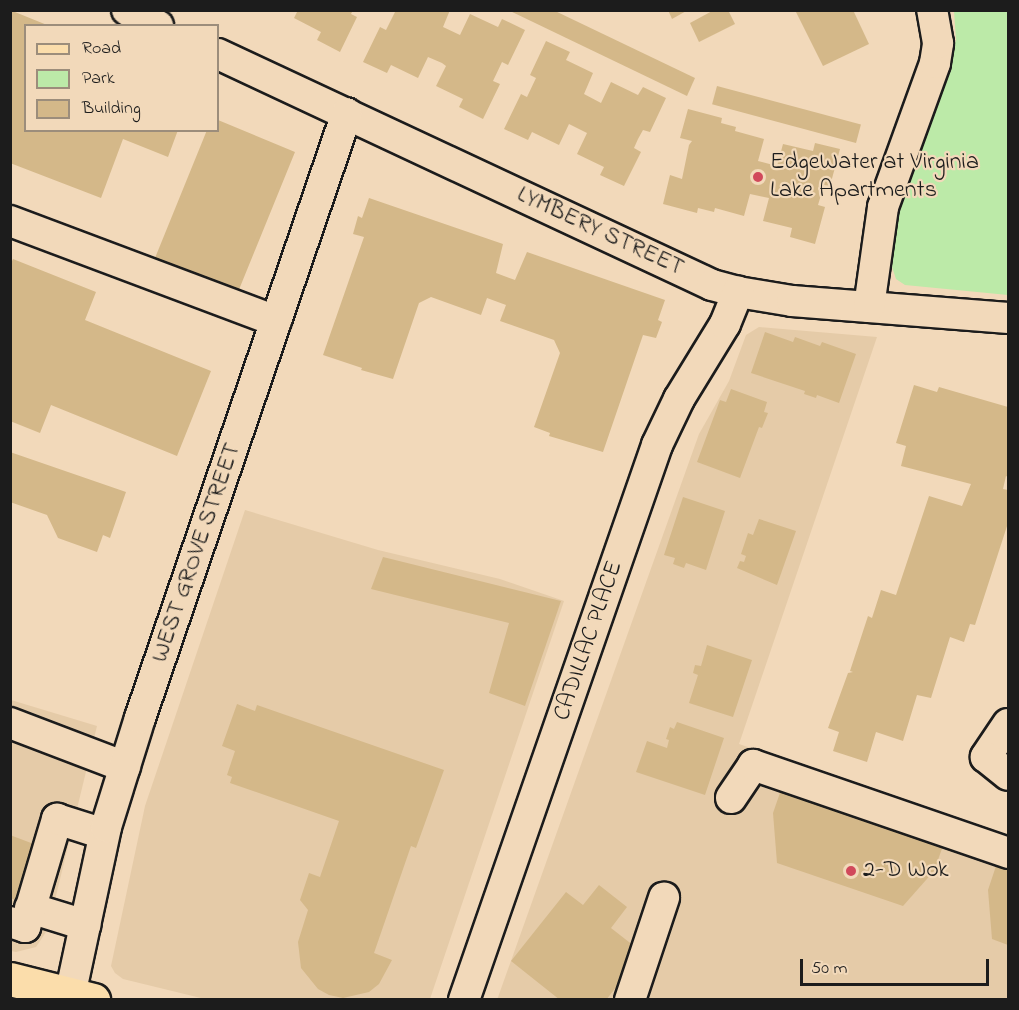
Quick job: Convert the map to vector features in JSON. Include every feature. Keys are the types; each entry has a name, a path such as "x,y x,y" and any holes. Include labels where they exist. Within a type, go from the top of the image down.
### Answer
{"main road":[{"path":"10,979 78,997"}],"street":[{"path":"869,307 878,231 884,207 935,63 938,43 932,10"},
{"name":"LYMBERY STREET","path":"219,54 712,285 792,301 1008,318"},
{"name":"WEST GROVE STREET","path":"78,997 85,925 104,834 124,767 347,113"},
{"path":"10,221 276,321"},
{"name":"CADILLAC PLACE","path":"464,999 657,445 679,399 724,324 738,292"},
{"path":"10,723 124,767"},
{"path":"1008,724 986,757 1008,775"},
{"path":"731,798 753,765 1008,853"},
{"path":"85,925 20,915 57,819 104,834"},
{"path":"630,999 664,898"}],"shaded area":[{"path":"759,327 877,337 739,744 1008,836 1008,999 497,1000 699,434 729,381 746,335"},
{"path":"245,510 378,550 500,579 564,601 430,999 205,999 123,979 115,973 111,966 145,806"},
{"path":"11,700 97,726 48,929 36,947 16,952 11,951"}],"green space":[{"path":"954,11 1008,11 1008,295 905,285 896,279 892,267 894,221 956,40"}],"building":[{"path":"10,10 45,24 24,24 24,132 177,132 168,157 123,139 101,198 10,163"},
{"path":"298,10 353,10 351,14 357,17 340,52 317,40 321,32 294,18"},
{"path":"396,10 450,10 443,27 460,35 470,14 498,27 502,19 525,30 508,65 502,62 493,81 500,84 483,119 459,107 463,99 436,86 446,66 442,63 428,57 418,78 391,65 387,73 363,62 380,27 386,30"},
{"path":"508,10 553,10 695,78 687,96"},
{"path":"668,10 688,10 672,19"},
{"path":"714,10 728,10 735,24 699,42 690,23"},
{"path":"795,10 853,10 869,44 823,66"},
{"path":"546,41 570,52 566,60 593,73 584,94 601,103 611,82 638,95 643,87 666,98 650,132 643,130 638,139 634,148 641,152 624,186 600,175 604,167 577,154 587,133 569,124 559,145 532,132 528,140 504,129 521,94 527,97 536,78 530,75"},
{"path":"717,86 861,125 856,143 712,104"},
{"name":"EdgeWater at Virginia Lake Apartments","path":"688,109 722,118 721,123 736,127 735,131 764,139 758,161 777,166 783,144 813,151 815,143 840,149 830,186 824,185 818,205 825,207 815,244 790,237 792,228 763,221 769,198 750,194 744,216 715,208 714,212 698,208 697,213 663,204 670,175 682,179 689,145 692,141 680,138"},
{"path":"219,120 295,152 238,292 155,258 206,132 219,132"},
{"path":"369,198 503,244 496,273 515,280 527,252 665,300 658,320 662,322 656,338 643,335 603,452 549,436 550,433 534,427 560,353 554,340 500,321 506,305 487,298 481,315 431,297 419,303 393,379 361,370 362,368 323,355 364,237 353,234 358,216 362,218"},
{"path":"13,259 96,292 85,320 211,371 177,456 51,405 40,433 10,421 10,265"},
{"path":"765,332 793,342 795,337 820,346 822,342 856,354 839,403 817,395 816,398 804,394 805,391 751,373"},
{"path":"914,385 937,392 939,387 1008,407 1008,477 1006,476 1003,489 1008,490 1008,523 975,625 970,624 964,642 950,637 931,698 917,695 903,741 876,732 867,762 833,751 839,732 828,728 848,673 853,672 850,671 868,616 872,618 881,590 896,595 929,496 962,506 971,484 901,466 906,446 896,443"},
{"path":"731,389 767,402 764,412 768,413 762,428 759,427 740,478 697,462 720,400 726,402"},
{"path":"10,452 126,492 110,538 103,535 97,552 58,538 47,515 10,502"},
{"path":"683,497 725,511 706,570 686,563 684,568 673,564 675,558 664,555"},
{"path":"759,519 796,531 777,585 737,568 740,561 744,562 746,556 741,554 748,533 753,535"},
{"path":"383,557 561,601 525,706 489,693 509,623 371,589"},
{"path":"707,645 752,660 733,717 689,703 698,675 693,673 695,665 701,666"},
{"path":"237,704 255,711 257,705 444,770 416,848 411,846 374,953 392,960 379,984 369,992 343,998 329,995 318,989 301,968 298,942 308,910 300,900 309,873 320,877 339,821 230,783 232,777 227,775 235,751 222,746"},
{"path":"677,722 724,738 705,795 636,772 647,741 667,748 669,740 666,739 670,727 674,729"},
{"path":"782,787 944,843 934,871 903,906 777,863 773,813"},
{"path":"10,835 39,846 19,901 10,898"},
{"path":"997,863 1008,867 1008,945 992,939 988,890"},
{"path":"599,885 627,907 611,928 643,953 606,1000 560,1000 511,961 566,892 583,905"}],"place":[{"name":"EdgeWater at Virginia Lake Apartments","path":"758,177"},
{"name":"2-D Wok","path":"851,871"}]}
